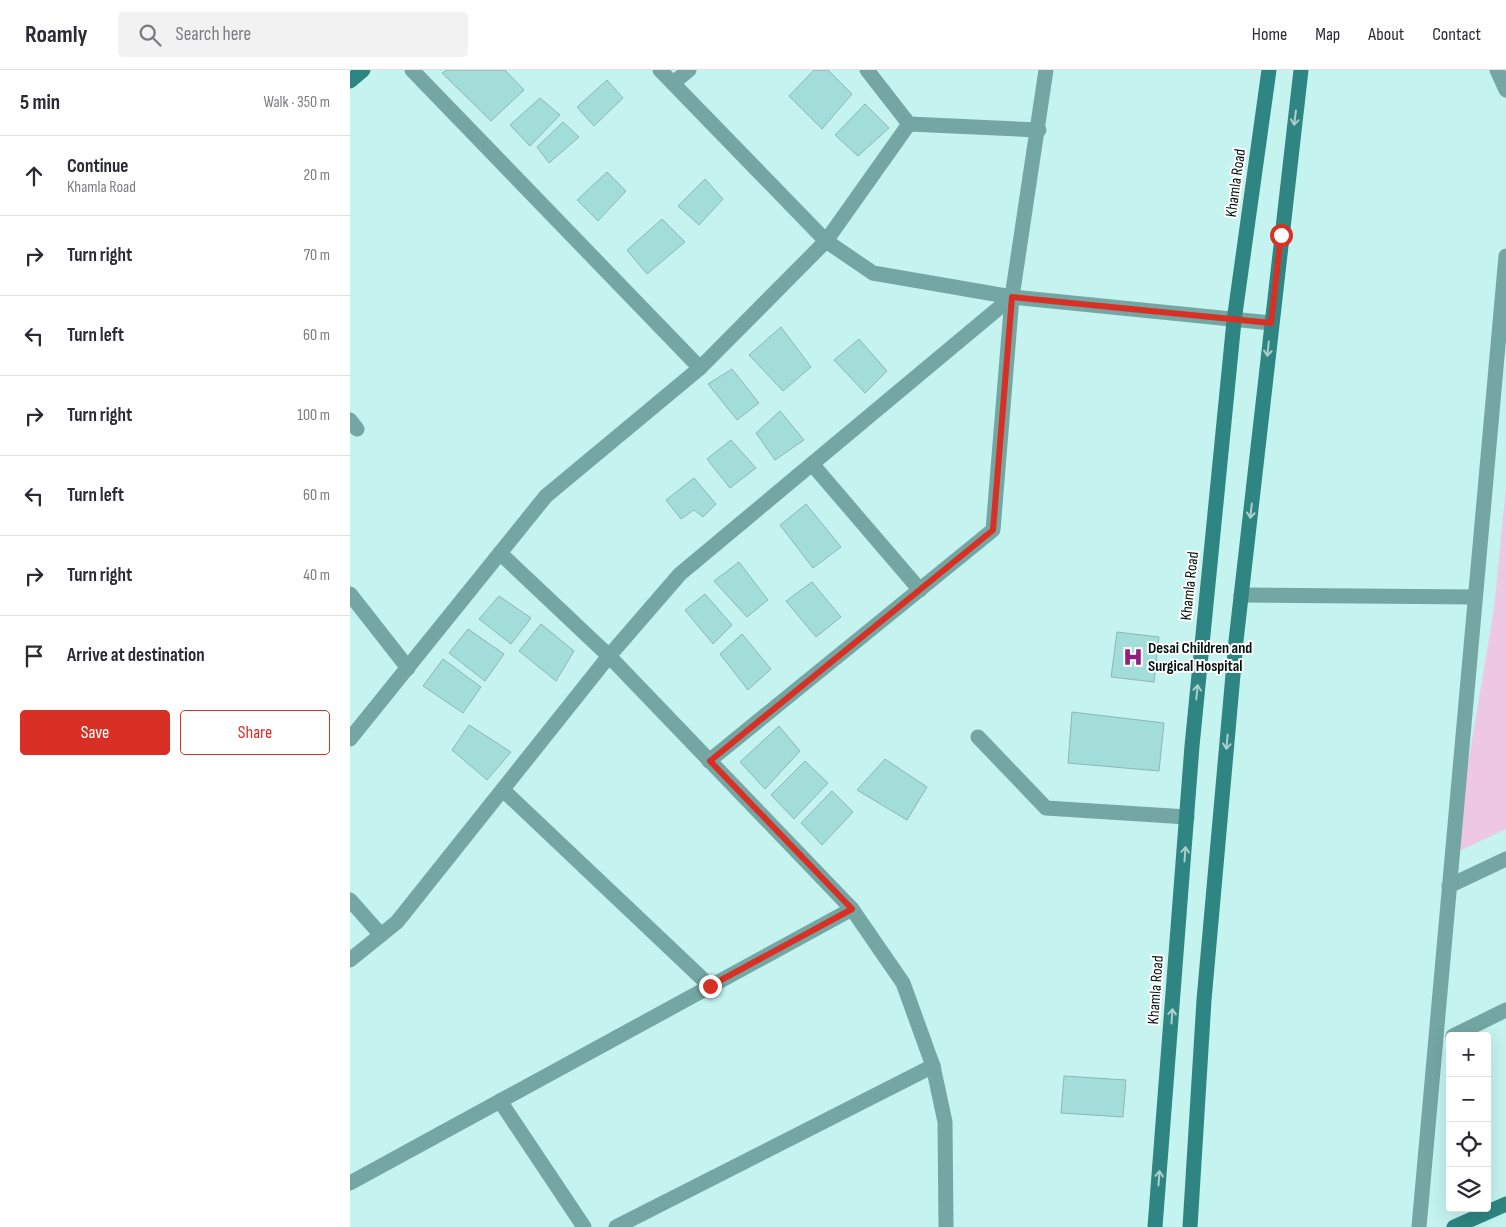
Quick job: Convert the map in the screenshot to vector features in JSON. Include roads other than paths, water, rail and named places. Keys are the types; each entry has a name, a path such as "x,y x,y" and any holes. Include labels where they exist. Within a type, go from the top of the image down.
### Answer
{"street":[{"path":"350,81 363,70"},
{"path":"412,70 700,368"},
{"path":"660,70 826,241 873,273 1012,297 1271,323"},
{"path":"674,84 689,70"},
{"path":"867,70 909,124 1039,130"},
{"path":"710,761 993,530 1012,297 1039,130 1046,70"},
{"name":"Khamla Road","path":"1156,1227 1192,746 1234,320 1269,70"},
{"path":"1190,1227 1204,1000 1241,595 1301,70"},
{"path":"1497,70 1506,90"},
{"path":"350,739 546,496 700,368 826,241 909,124"},
{"path":"1419,1227 1506,256"},
{"path":"350,960 397,922 609,656 680,574 1012,297"},
{"path":"812,464 920,590"},
{"path":"500,553 609,656 852,909 903,983 933,1066 945,1122 946,1227"},
{"path":"350,594 408,668"},
{"path":"1241,595 1475,597"},
{"path":"978,737 1046,808 1188,817"},
{"path":"502,790 710,986"},
{"path":"1449,886 1506,859"},
{"path":"350,900 381,935"},
{"path":"350,1183 852,909"},
{"path":"1459,1032 1506,1010"},
{"path":"1435,1044 1446,1038"},
{"path":"616,1227 933,1066"},
{"path":"500,1101 584,1227"},
{"path":"1454,1227 1506,1204"}],"place":[{"name":"Desai Children and Surgical Hospital","path":"1133,657"}]}
